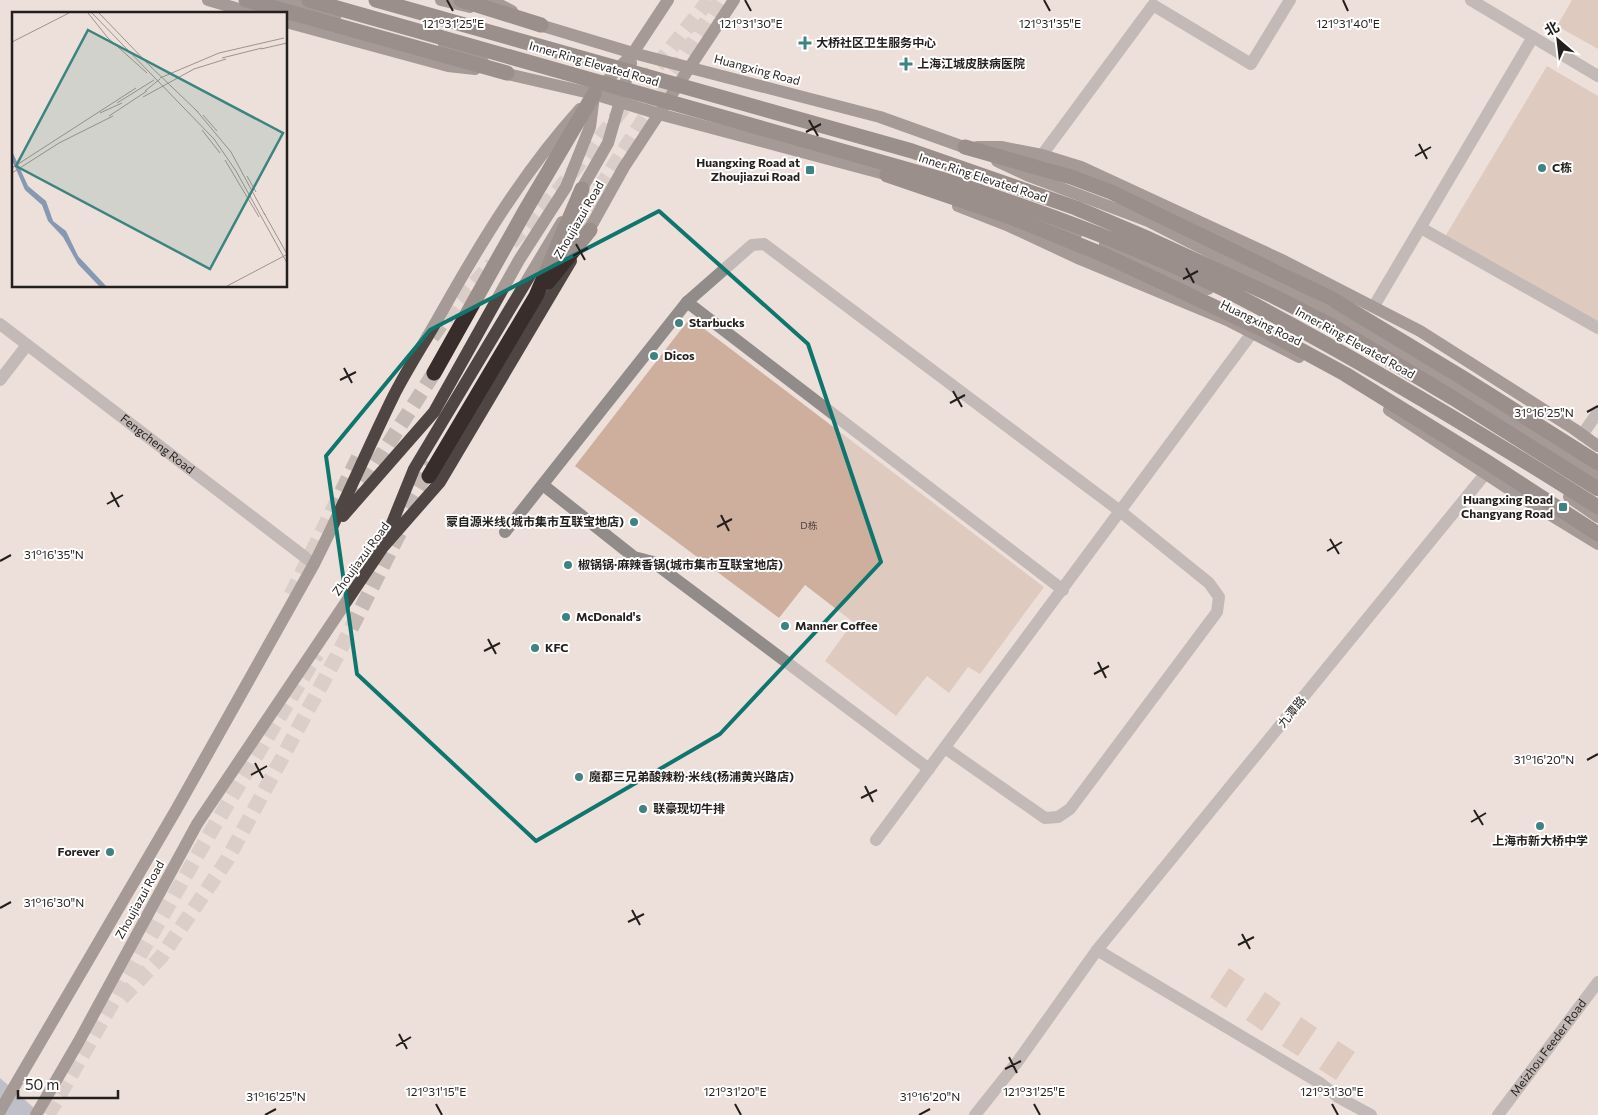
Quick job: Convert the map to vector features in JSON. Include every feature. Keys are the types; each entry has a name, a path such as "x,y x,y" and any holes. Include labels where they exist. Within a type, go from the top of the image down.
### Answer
{"highway":[{"path":"246,0 507,72"},
{"name":"Inner Ring Elevated Road","path":"309,0 932,176 1012,202 1103,236 1248,302 1428,401 1598,506"},
{"name":"Inner Ring Elevated Road","path":"376,0 912,151 1076,208 1149,239 1334,327 1453,398 1598,489"},
{"path":"461,0 541,25"},
{"path":"434,373 520,219 594,94"},
{"path":"965,147 1070,177 1110,192 1332,299 1463,378 1598,463"},
{"path":"887,175 1013,218 1095,251 1362,384 1598,534"},
{"path":"429,476 536,296 582,189"},
{"path":"536,296 590,230"}],"main road":[{"path":"208,0 249,12"},
{"name":"Huangxing Road","path":"280,0 455,48 507,72"},
{"name":"Huangxing Road","path":"441,0 541,25 634,53 690,66 880,117 965,147 1029,176 1148,221 1338,317 1423,366 1598,476"},
{"name":"Huangxing Road","path":"490,0 541,25"},
{"name":"Zhoujiazui Road","path":"0,1111 176,810 314,564 394,395 474,254 528,173 558,134 634,53 668,0"},
{"name":"Zhoujiazui Road","path":"39,1110 79,1041 197,824 382,547 440,482 590,230 624,167 734,0"},
{"name":"Huangxing Road","path":"288,23 448,66 507,72 594,94 659,114 887,175 938,186 1095,240 1242,304 1424,404 1570,497 1598,517"},
{"path":"382,547 414,468 608,143 634,53"},
{"path":"332,528 434,412 519,260 566,187 590,128 594,94"},
{"name":"Huangxing Road","path":"965,147 1001,147 1042,155 1082,167 1284,261 1374,306 1420,332 1598,446"},
{"name":"Huangxing Road","path":"1259,332 1342,379 1598,544"}],"street":[{"path":"1042,155 1153,4 1251,64 1290,0"},
{"path":"1471,0 1598,76"},
{"path":"1374,306 1533,37"},
{"path":"1421,228 1598,328"},
{"path":"505,532 687,302 752,245 764,244 1120,512 1209,583 1219,597 1217,612 1212,620 1070,809 1058,817 1045,818 946,748"},
{"path":"687,302 1063,590"},
{"name":"Fengcheng Road","path":"0,324 314,564"},
{"path":"876,840 1120,512 1259,332"},
{"path":"0,380 27,345"},
{"path":"1582,435 1598,412"},
{"name":"九潭路","path":"975,1115 1018,1061 1098,950 1486,473"},
{"path":"543,484 634,557 654,562 929,769"},
{"path":"1098,950 1320,1082 1338,1097 1371,1115"},
{"name":"Meizhou Feeder Road","path":"1498,1115 1598,982"}],"highlighted area":[{"path":"659,211 808,344 881,562 720,734 536,841 357,674 326,456 430,330"}],"water":[{"path":"0,1078 42,1115 0,1115"}],"building":[{"path":"1572,0 1598,0 1598,49 1557,26"},
{"name":"C栋","path":"1547,66 1598,96 1598,328 1443,240"},
{"path":"690,318 1044,587 980,674 968,667 949,693 927,676 896,716 825,661 853,622 805,585 779,618 575,466"},
{"path":"1229,968 1245,979 1226,1008 1210,997"},
{"path":"1265,992 1281,1003 1262,1031 1246,1020"},
{"path":"1301,1017 1317,1028 1298,1056 1282,1046"},
{"path":"1338,1041 1355,1052 1336,1080 1319,1069"}],"tunnel":[{"path":"511,243 560,188 709,0"},
{"path":"562,247 720,0"},
{"path":"432,337 458,301 492,264"},
{"path":"351,502 434,373"},
{"path":"291,595 361,452"},
{"path":"394,527 432,464"},
{"path":"122,998 161,957 227,860 337,656 403,526"},
{"path":"48,1115 206,840 317,654"}],"place":[{"name":"大桥社区卫生服务中心","path":"805,43"},
{"name":"上海江城皮肤病医院","path":"906,64"},
{"name":"C栋","path":"1542,168"},
{"name":"Huangxing Road at Zhoujiazui Road","path":"810,170"},
{"name":"Starbucks","path":"679,323"},
{"name":"Dicos","path":"654,356"},
{"name":"Huangxing Road Changyang Road","path":"1563,507"},
{"name":"蒙自源米线(城市集市互联宝地店)","path":"634,522"},
{"name":"椒锅锅·麻辣香锅(城市集市互联宝地店)","path":"568,565"},
{"name":"McDonald's","path":"566,617"},
{"name":"Manner Coffee","path":"785,626"},
{"name":"KFC","path":"535,648"},
{"name":"魔都三兄弟酸辣粉·米线(杨浦黄兴路店)","path":"579,777"},
{"name":"联豪现切牛排","path":"643,809"},
{"name":"上海市新大桥中学","path":"1540,826"},
{"name":"Forever","path":"110,852"}]}
